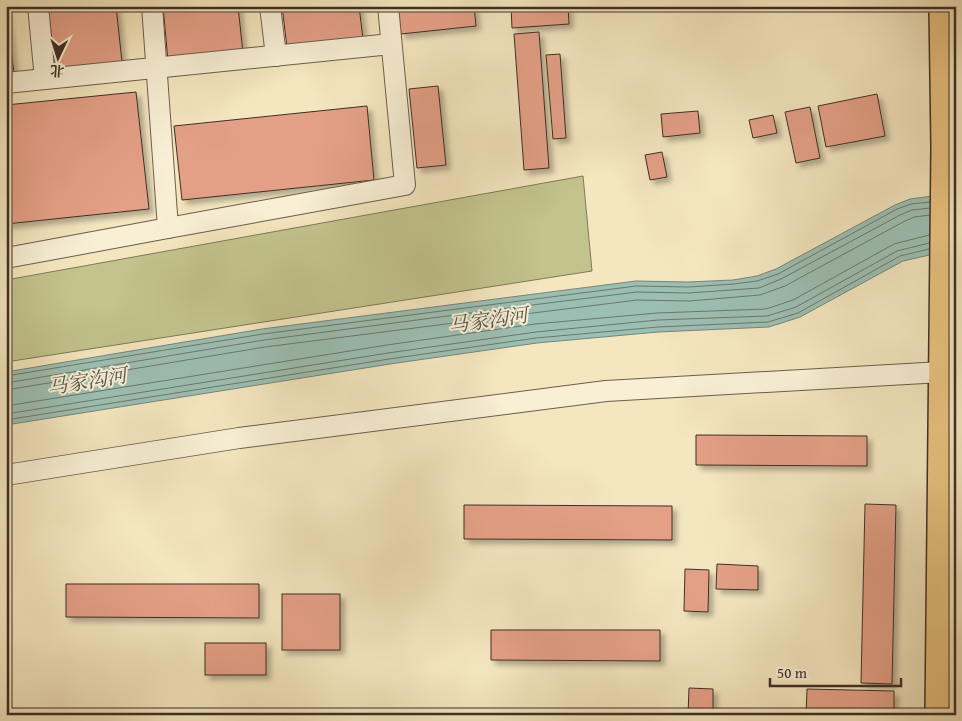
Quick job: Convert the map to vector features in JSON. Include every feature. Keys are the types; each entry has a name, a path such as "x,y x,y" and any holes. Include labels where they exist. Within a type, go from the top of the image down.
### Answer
{"main road":[{"path":"938,715 944,147 949,41 942,6"}],"street":[{"path":"38,6 45,79"},
{"path":"152,6 158,67 168,228"},
{"path":"270,6 276,56"},
{"path":"6,258 405,185 388,6"},
{"path":"6,83 391,44"},
{"path":"6,475 239,438 606,391 942,372"}],"green space":[{"path":"583,176 592,271 6,362 6,280"}],"water":[{"name":"马家沟河","path":"956,193 956,249 903,261 800,317 769,327 658,332 537,343 390,364 6,425 6,372 262,329 636,281 688,282 733,280 757,276 776,269 895,205 910,199"}],"building":[{"path":"6,6 14,73 6,74"},
{"path":"48,6 116,6 122,62 55,70"},
{"path":"163,6 238,6 243,53 168,61"},
{"path":"282,6 359,6 363,39 287,47"},
{"path":"398,6 474,6 476,26 401,34"},
{"path":"511,6 568,6 569,24 512,28"},
{"path":"539,32 549,168 524,170 514,34"},
{"path":"560,54 566,138 553,139 546,55"},
{"path":"438,86 446,165 417,168 409,89"},
{"path":"136,92 149,209 6,224 6,105"},
{"path":"877,94 885,136 826,147 818,106"},
{"path":"367,106 374,180 182,200 174,126"},
{"path":"810,107 820,158 796,163 785,112"},
{"path":"698,111 700,133 663,137 661,114"},
{"path":"773,115 777,133 753,138 749,120"},
{"path":"662,152 667,177 650,180 645,155"},
{"path":"696,435 867,436 867,466 696,465"},
{"path":"865,504 896,505 892,684 861,683"},
{"path":"464,505 672,506 672,540 464,539"},
{"path":"717,564 758,566 758,590 716,589"},
{"path":"685,569 709,570 708,612 684,611"},
{"path":"66,584 259,584 259,618 66,617"},
{"path":"282,594 340,594 340,650 282,650"},
{"path":"491,630 660,630 660,661 491,660"},
{"path":"205,643 266,643 266,675 205,675"},
{"path":"689,688 713,689 713,715 688,715"},
{"path":"807,689 894,691 894,715 806,715"},
{"path":"6,709 177,713 177,715 6,715"}]}
